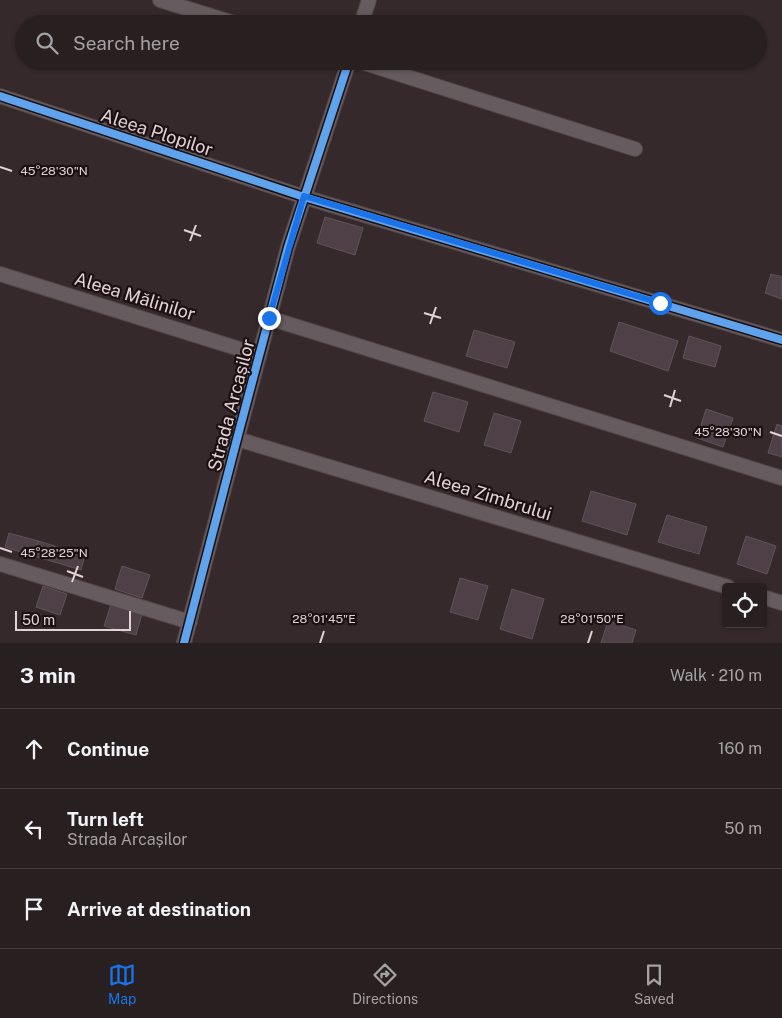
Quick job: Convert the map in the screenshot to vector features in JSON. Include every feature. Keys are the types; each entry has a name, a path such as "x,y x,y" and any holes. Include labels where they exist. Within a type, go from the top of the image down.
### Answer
{"street":[{"path":"160,0 208,15"},
{"path":"364,15 369,0"},
{"name":"Strada Arcașilor","path":"184,643 269,318 304,196 345,70"},
{"path":"386,70 635,149"},
{"name":"Aleea Plopilor","path":"0,96 304,196 782,340"},
{"name":"Aleea Mălinilor","path":"0,274 259,355"},
{"path":"269,318 782,478"},
{"name":"Aleea Zimbrului","path":"237,438 722,585"},
{"path":"0,564 190,622"},
{"path":"767,598 782,603"}],"building":[{"path":"325,217 363,228 355,255 317,243"},
{"path":"771,274 782,277 782,299 765,293"},
{"path":"619,322 678,341 668,371 610,351"},
{"path":"474,330 515,342 507,368 466,356"},
{"path":"689,336 721,346 715,367 683,358"},
{"path":"433,392 468,402 459,432 424,421"},
{"path":"706,409 733,418 723,447 697,438"},
{"path":"494,413 521,421 511,453 484,445"},
{"path":"777,424 782,426 782,457 768,453"},
{"path":"591,491 636,504 627,535 582,521"},
{"path":"667,515 707,527 699,554 658,542"},
{"path":"9,533 38,541 34,556 5,547"},
{"path":"746,536 776,546 767,574 737,564"},
{"path":"38,541 85,555 81,570 34,556"},
{"path":"122,566 150,575 142,598 115,589"},
{"path":"460,578 488,586 478,620 450,612"},
{"path":"43,586 67,594 60,615 36,607"},
{"path":"512,589 544,599 532,639 500,629"},
{"path":"111,604 142,614 136,635 104,626"},
{"path":"608,621 636,630 632,643 601,643"}],"cycle path":[{"path":"184,643 288,247 346,70"},
{"path":"0,96 304,197 782,340"}],"route":[{"path":"269,318 304,196 660,303"}]}
